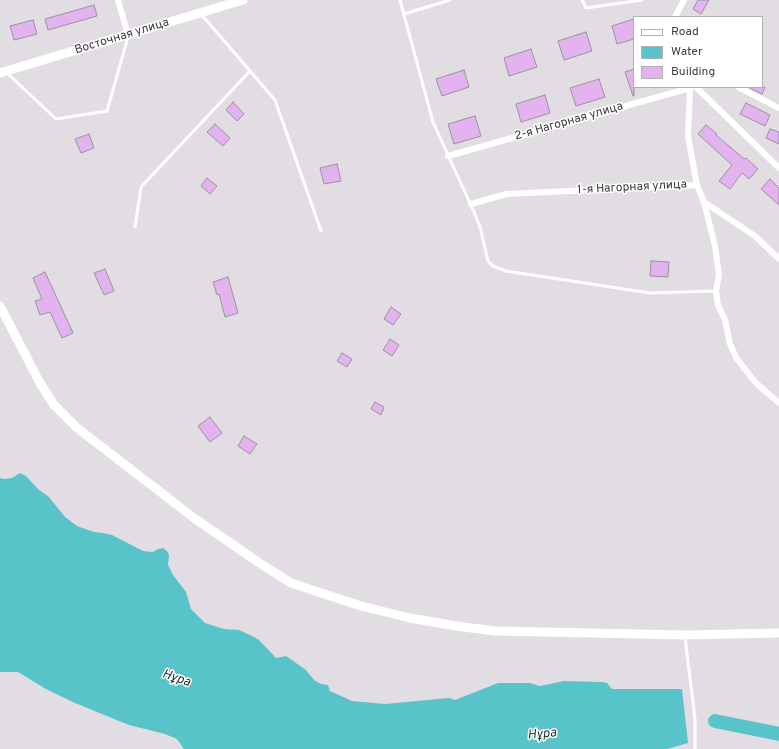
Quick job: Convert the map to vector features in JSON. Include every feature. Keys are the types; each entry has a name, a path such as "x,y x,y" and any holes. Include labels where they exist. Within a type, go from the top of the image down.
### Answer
{"street":[{"path":"118,0 128,35"},
{"name":"Восточная улица","path":"3,72 243,0"},
{"path":"676,16 684,0"},
{"name":"2-я Нагорная улица","path":"448,156 688,88"},
{"name":"1-я Нагорная улица","path":"471,204 506,194 697,185 688,136 692,88"},
{"path":"693,88 779,168"},
{"path":"740,88 779,108"},
{"path":"697,185 704,202 715,246 719,275 716,291 718,305 724,320 730,344 737,358 756,383 779,404"},
{"path":"704,202 755,236 779,259"},
{"path":"0,306 40,383 54,405 76,427 194,518 291,583 361,606 410,618 495,631 685,635 779,632"}],"lane":[{"path":"400,0 433,122 471,204 480,227 488,261 493,266 506,271 650,293 716,291"},
{"path":"404,14 450,0"},
{"path":"582,0 586,8 642,0"},
{"path":"200,13 275,100 320,231"},
{"path":"3,72 56,119 107,111 128,35"},
{"path":"135,227 141,187 250,71"},
{"path":"685,635 695,719 695,749"}],"water":[{"path":"20,473 26,476 38,489 49,497 65,517 77,526 94,532 112,535 143,551 153,552 163,548 169,555 168,565 173,575 186,592 191,609 205,623 224,629 239,630 252,636 259,640 276,658 286,656 306,670 314,680 321,684 328,685 330,691 352,701 385,704 449,698 455,700 498,683 530,683 540,686 564,681 602,682 607,683 612,689 682,689 688,743 667,749 184,749 177,739 165,734 129,725 75,703 46,689 18,672 0,672 0,478 12,478"}],"building":[{"path":"698,0 709,0 701,14 693,9"},
{"path":"94,5 97,16 48,30 45,19"},
{"path":"633,19 633,39 617,44 612,26"},
{"path":"33,20 37,34 14,40 10,26"},
{"path":"586,32 592,51 564,60 558,41"},
{"path":"531,49 537,67 509,76 504,58"},
{"path":"633,69 634,96 633,96 625,72"},
{"path":"464,70 469,87 442,96 436,79"},
{"path":"599,79 605,97 576,106 570,88"},
{"path":"765,87 762,94 750,88"},
{"path":"545,95 550,113 521,122 516,104"},
{"path":"233,102 244,114 237,121 226,110"},
{"path":"746,103 770,115 765,126 740,114"},
{"path":"475,116 481,136 454,144 448,124"},
{"path":"215,124 230,138 223,146 207,132"},
{"path":"706,125 744,159 746,158 758,169 749,179 742,173 730,189 719,181 732,165 698,134"},
{"path":"770,129 779,132 779,144 766,138"},
{"path":"89,134 94,148 81,153 75,139"},
{"path":"337,164 341,181 324,184 320,168"},
{"path":"207,178 217,186 210,194 201,186"},
{"path":"770,179 779,188 779,205 761,189"},
{"path":"651,261 669,262 668,277 650,276"},
{"path":"105,269 114,291 104,295 94,273"},
{"path":"45,272 73,333 62,338 50,312 40,315 35,301 42,299 33,278"},
{"path":"228,277 238,313 225,317 219,294 217,295 213,282"},
{"path":"391,307 401,314 393,325 384,319"},
{"path":"390,339 399,345 392,356 383,350"},
{"path":"342,353 352,359 347,367 337,361"},
{"path":"375,402 384,407 381,415 371,409"},
{"path":"210,417 222,433 210,442 198,426"},
{"path":"244,436 257,444 250,454 238,446"}],"waterway":[{"name":"Нұра","path":"715,721 779,734"}]}
